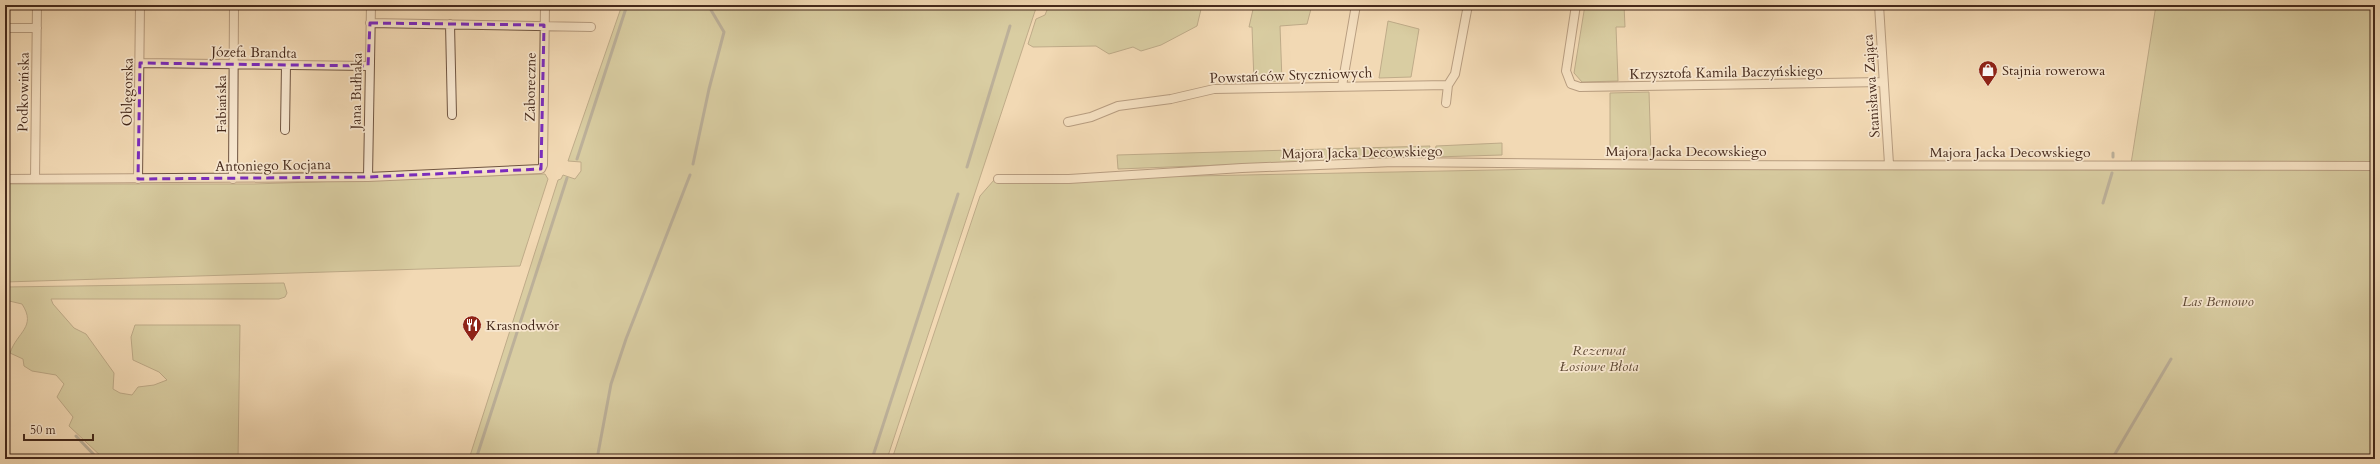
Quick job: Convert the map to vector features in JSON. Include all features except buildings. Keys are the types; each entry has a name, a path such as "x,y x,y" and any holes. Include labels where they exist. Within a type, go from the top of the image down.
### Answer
{"street":[{"name":"Podkowińska","path":"35,179 37,5"},
{"name":"Oblęgorska","path":"138,179 140,5"},
{"name":"Fabiańska","path":"233,179 234,5"},
{"name":"Jana Bułhaka","path":"368,177 368,66 371,5"},
{"name":"Zaboreczne","path":"541,169 544,5"},
{"path":"1342,86 1356,5"},
{"path":"1446,103 1448,85 1455,74 1468,5"},
{"name":"Krzysztofa Kamila Baczyńskiego","path":"1576,5 1566,71 1571,84 1580,87 1883,82"},
{"name":"Stanisława Zająca","path":"1879,5 1889,164"},
{"path":"370,23 591,27"},
{"path":"450,24 452,116"},
{"path":"5,28 37,28"},
{"name":"Józefa Brandta","path":"140,63 368,66"},
{"path":"285,130 286,65"},
{"name":"Powstańców Styczniowych","path":"1068,122 1091,117 1118,106 1170,99 1206,90 1448,85"},
{"name":"Majora Jacka Decowskiego","path":"998,179 1077,178 1242,168 1394,162 1690,165 1889,164 2375,166"},
{"name":"Antoniego Kocjana","path":"5,179 233,179 368,177 541,169"}],"highlighted area":[{"path":"370,23 544,25 541,169 368,177 138,179 140,63 368,66"}],"green space":[{"path":"622,5 1037,5 887,459 469,459 558,180 561,179 563,175 575,179 581,171 581,162 568,161"},
{"path":"1049,5 1202,5 1197,26 1161,45 1141,51 1133,47 1109,54 1096,46 1033,47 1028,44 1036,19 1045,15"},
{"path":"1254,5 1312,5 1307,24 1280,26 1282,81 1254,82 1252,27 1249,27"},
{"path":"1585,5 1624,5 1625,27 1616,27 1618,81 1582,82 1574,73"},
{"name":"Las Bemowo","path":"2156,5 2375,5 2375,459 892,459 980,196 994,180 1545,169 2130,170"},
{"path":"1388,21 1419,29 1411,77 1379,78"},
{"path":"1649,92 1651,155 1610,155 1610,93"},
{"path":"1502,143 1502,155 1434,157 1436,146"},
{"path":"1430,146 1427,157 1118,169 1117,155"},
{"path":"545,174 548,179 520,266 5,282 5,184 254,184"},
{"path":"284,283 287,293 285,297 279,299 51,299 53,304 74,328 86,334 114,373 113,389 120,393 132,395 138,387 154,385 167,380 159,372 133,360 131,337 135,325 240,325 238,459 104,459 69,426 73,417 57,397 64,384 56,375 32,371 24,366 23,359 10,353 27,324 27,318 22,304 5,300 5,287"}],"waterway":[{"path":"577,159 627,5"},
{"path":"693,164 709,89 724,32 708,5"},
{"path":"967,167 1010,26"},
{"path":"2103,203 2112,173"},
{"path":"597,459 611,384 626,339 690,175"},
{"path":"476,459 567,178"},
{"path":"872,459 958,194"},
{"path":"2112,459 2171,359"},
{"path":"76,436 98,459"}],"place":[{"name":"Stajnia rowerowa","path":"1988,87"},
{"name":"Krasnodwór","path":"472,342"}],"park label":[{"name":"Rezerwat Łosiowe Błota","path":"1599,358"}]}
